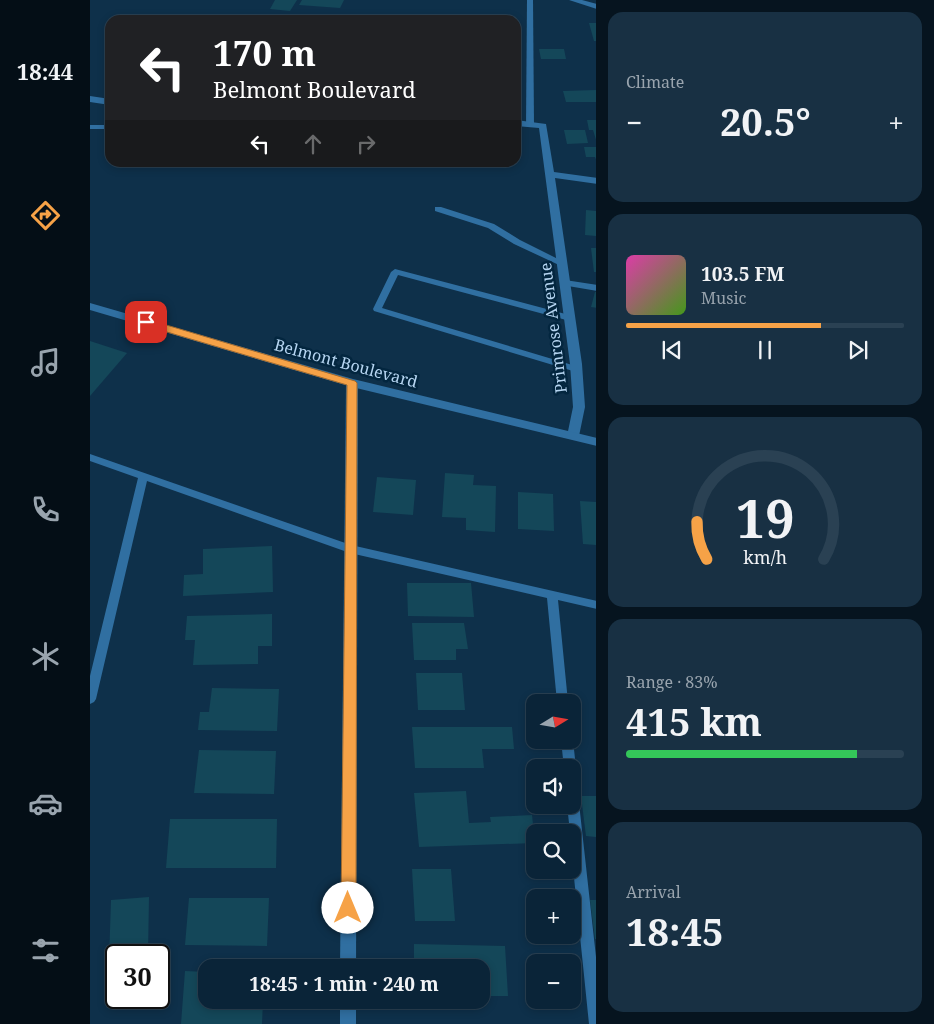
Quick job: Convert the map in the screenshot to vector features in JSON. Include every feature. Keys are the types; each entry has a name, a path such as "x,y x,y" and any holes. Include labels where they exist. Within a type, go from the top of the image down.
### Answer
{"street":[{"path":"573,0 596,7"},
{"path":"90,99 105,100"},
{"path":"521,123 530,124"},
{"name":"Primrose Avenue","path":"530,124 543,126 570,318 579,407 573,436"},
{"path":"550,174 596,181"},
{"name":"Belmont Boulevard","path":"90,306 352,383 596,442"},
{"path":"348,959 352,383"},
{"path":"348,1009 348,1024"}],"lane":[{"path":"530,0 530,124"},
{"path":"90,127 105,126"},
{"path":"438,209 490,226 517,242 562,263"},
{"path":"570,318 395,272 377,309 576,369"},
{"path":"565,283 596,288"},
{"path":"90,457 350,549 596,605"},
{"path":"90,700 144,475"},
{"path":"552,596 562,694"},
{"path":"574,814 596,1024"}],"building":[{"path":"275,0 297,0 290,11 270,9"},
{"path":"302,0 344,0 340,8 299,5"},
{"path":"589,23 596,23 596,41 594,41"},
{"path":"539,49 564,49 566,59 541,59"},
{"path":"596,90 596,102 566,102 563,91"},
{"path":"587,120 596,120 596,140 593,130 589,130"},
{"path":"564,130 585,130 588,143 567,144"},
{"path":"584,147 596,147 596,160 595,157 586,157"},
{"path":"586,210 596,211 596,236 585,235"},
{"path":"591,248 596,248 596,272 594,272"},
{"path":"595,292 596,292 596,308 591,307"},
{"path":"90,341 127,353 90,396"},
{"path":"445,473 474,475 473,485 496,486 495,532 466,530 466,518 442,517"},
{"path":"377,477 416,480 413,515 373,512"},
{"path":"518,492 553,494 554,531 518,529"},
{"path":"580,501 596,502 596,545 583,544"},
{"path":"272,546 273,592 183,596 184,575 203,574 203,549"},
{"path":"407,583 471,583 474,617 408,616"},
{"path":"272,614 272,646 258,646 258,664 193,665 195,640 185,640 187,616"},
{"path":"412,623 464,623 468,649 456,649 456,660 414,660"},
{"path":"416,673 462,673 465,710 418,710"},
{"path":"212,688 279,689 277,731 198,730 200,712 209,712"},
{"path":"412,727 512,727 514,749 482,749 484,768 415,768"},
{"path":"199,750 276,751 274,794 194,793"},
{"path":"466,791 469,823 491,822 490,817 532,815 533,824 526,824 526,843 419,847 414,793"},
{"path":"581,796 596,796 596,837 586,836"},
{"path":"170,819 277,819 276,868 166,868"},
{"path":"412,869 451,869 455,921 415,921"},
{"path":"149,897 148,944 110,944 111,900"},
{"path":"189,898 269,898 267,946 185,945"},
{"path":"590,900 596,900 595,939"},
{"path":"414,944 505,946 508,996 490,996 490,959 414,959"},
{"path":"185,971 198,972 198,1009 263,1009 262,1024 181,1024"}],"route":[{"path":"146,322 352,383 348,908"}]}
